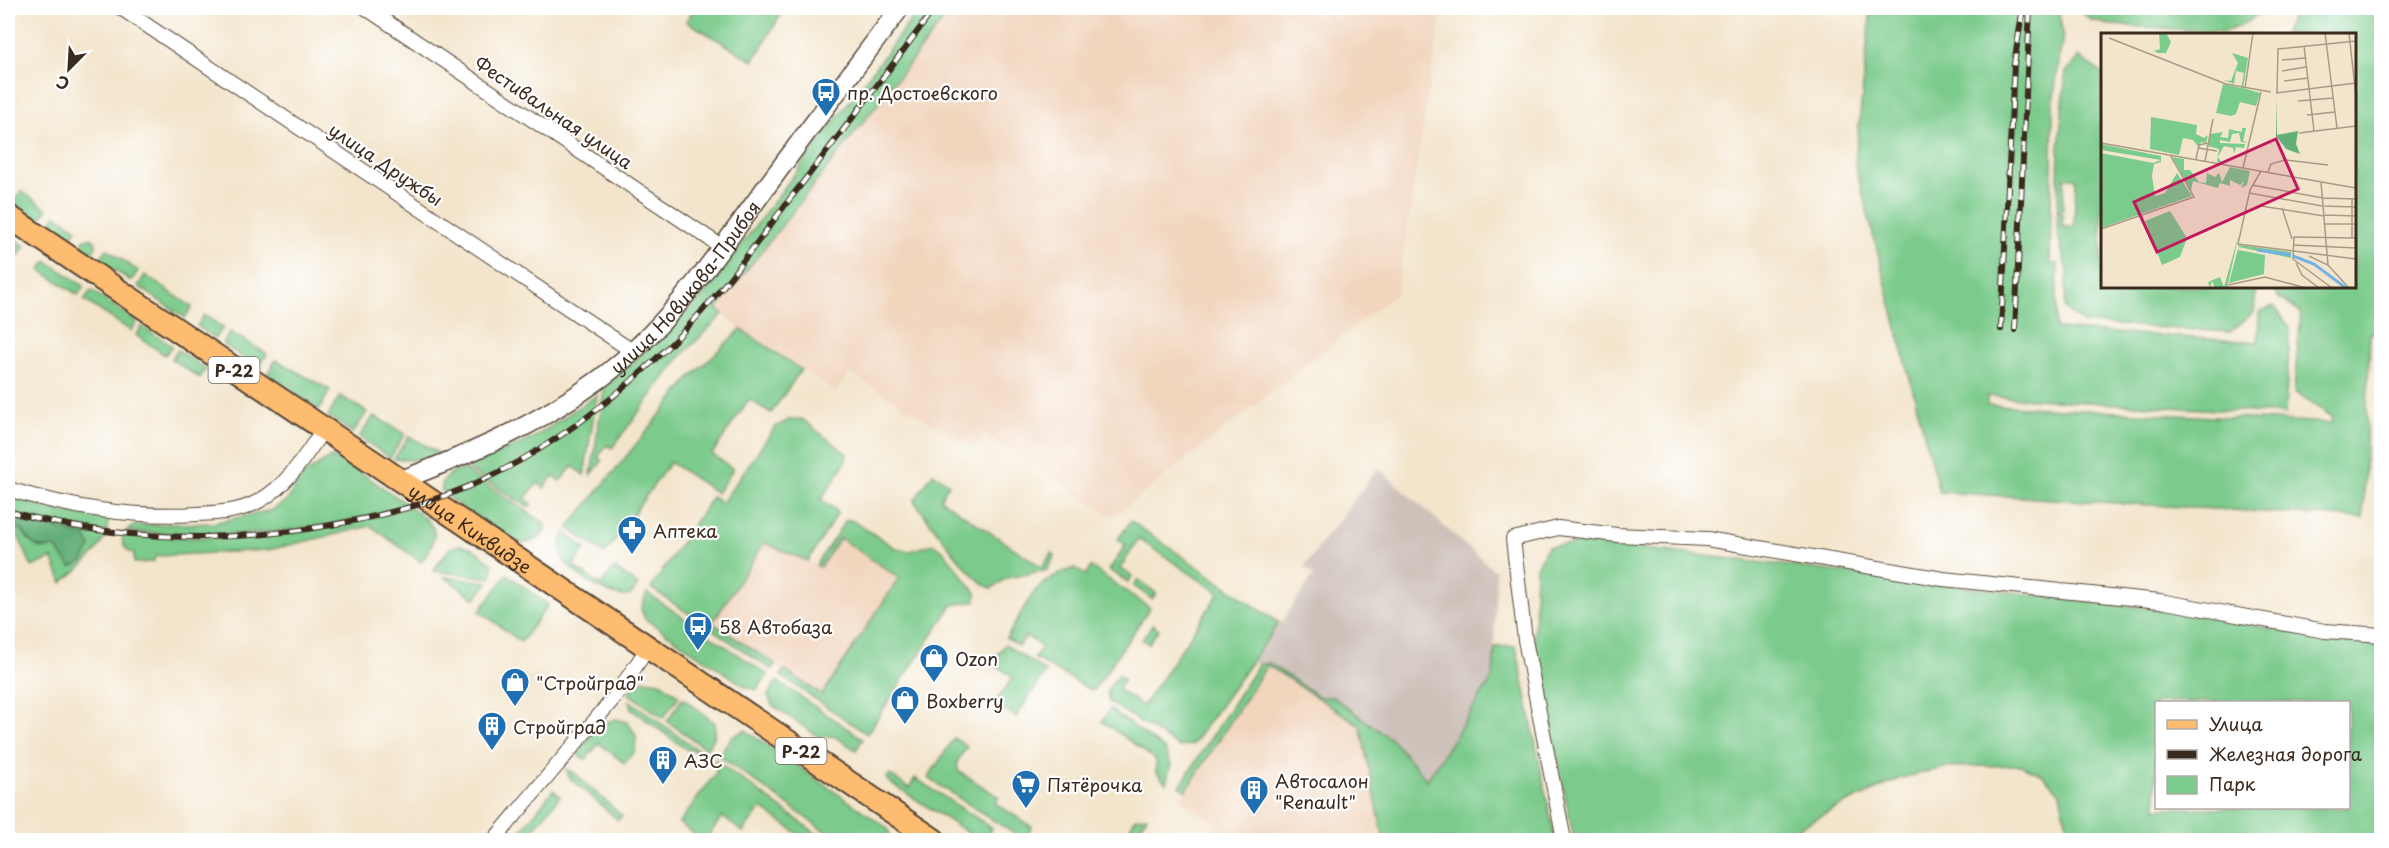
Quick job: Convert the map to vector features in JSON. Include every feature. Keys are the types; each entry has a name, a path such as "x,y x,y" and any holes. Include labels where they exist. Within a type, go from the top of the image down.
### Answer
{"main road":[{"name":"улица Киквидзе","path":"8,216 934,840"}],"street":[{"name":"улица Дружбы","path":"121,8 632,351"},
{"name":"Фестивальная улица","path":"366,8 722,247"},
{"name":"улица Новикова-Прибоя","path":"399,481 493,444 528,427 603,377 632,351 686,296 900,8"},
{"path":"8,489 70,506 123,515 224,513 249,506 273,492 290,476 323,430"},
{"path":"1564,840 1524,629 1513,539 1524,536 1558,528 1617,535 1707,538 1943,579 2160,601 2325,631 2382,635"},
{"path":"494,840 613,699 648,648"}],"shaded area":[{"path":"953,8 1442,8 1397,293 1113,517 986,435 974,449 850,373 835,392 733,323 717,308"},
{"path":"1378,468 1496,572 1493,677 1427,781 1392,740 1320,697 1272,664 1258,665 1253,662 1314,575 1304,567"},
{"path":"408,505 410,507 381,516 291,533 193,539 124,534 126,531 193,536 290,530 360,518"},
{"path":"840,538 899,577 821,695 711,623 764,542 820,567"},
{"path":"1267,665 1360,725 1384,840 1205,840 1216,824 1181,799"}],"green space":[{"path":"695,8 785,8 753,61 686,21"},
{"path":"920,8 953,8 717,308 723,314 680,357 612,448 607,445 598,457 602,461 591,475 604,389 701,298"},
{"path":"1871,8 2058,8 2063,34 2053,103 2050,264 2058,264 2056,329 2258,342 2259,312 2274,306 2290,328 2285,414 1987,396 1987,405 2331,423 2333,417 2294,392 2301,312 2280,299 2272,288 2356,288 2356,33 2284,32 2291,20 2292,8 2381,8 2382,333 2370,333 2363,518 1939,492 1855,164"},
{"path":"2078,8 2267,8 2244,24 2224,32 2110,25 2091,20"},
{"path":"2079,57 2101,72 2101,288 2256,288 2254,312 2230,332 2083,323 2065,309 2067,271 2057,231 2059,148 2066,72","holes":["2064,178 2076,178 2074,227 2062,227 2063,214 2058,213 2059,210 2063,210"]},
{"path":"21,191 47,209 40,220 13,202"},
{"path":"56,215 77,229 69,240 49,225"},
{"path":"12,237 25,246 19,255 8,247"},
{"path":"86,238 92,238 96,245 92,252 86,252 82,248 82,242"},
{"path":"107,249 138,271 131,281 99,260"},
{"path":"47,261 84,286 78,295 40,270"},
{"path":"145,275 192,307 185,318 138,286"},
{"path":"91,290 137,322 131,331 84,300"},
{"path":"204,315 223,328 215,338 197,326"},
{"path":"142,326 172,346 165,355 136,335"},
{"path":"741,329 801,370 771,413 749,399 712,454 733,469 717,493 670,462 605,554 568,528 690,378"},
{"path":"230,332 267,354 258,368 223,344"},
{"path":"178,350 206,369 200,378 171,359"},
{"path":"276,360 330,390 319,410 267,374"},
{"path":"597,395 584,475 573,466 560,481 553,476 544,488 538,483 525,498 532,504 528,507 466,468 533,438"},
{"path":"340,396 367,412 353,433 328,416"},
{"path":"374,416 405,434 390,458 359,437"},
{"path":"802,419 847,454 846,461 821,500 836,510 837,514 808,561 764,543 712,623 775,664 772,670 651,588 712,497 722,503 775,427 789,420"},
{"path":"409,436 440,454 411,460 394,459"},
{"path":"331,457 344,461 408,505 339,522 268,532 197,534 126,531 135,525 213,523 272,510 287,501 302,476"},
{"path":"463,469 544,523 546,528 541,536 523,543 514,541 489,527 449,498 442,491 442,482 450,474"},
{"path":"933,473 949,484 940,499 1042,567 1052,553 1055,555 1047,570 1007,578 992,588 974,576 914,501"},
{"path":"8,496 64,512 108,519 104,538 93,555 62,583 52,558 32,567 17,533 8,530 8,525 22,530 34,545 46,549 58,544 72,532 8,515"},
{"path":"410,507 426,519 434,531 432,545 421,562 371,526 268,550 156,556 153,562 134,563 134,553 126,549 123,543 124,534 197,538 304,531 340,525"},
{"path":"8,515 85,536 91,547 82,562 71,567 55,547 39,547 22,530 8,525"},
{"path":"846,520 851,520 897,549 910,551 933,544 942,549 976,593 976,601 952,605 867,734 781,676 784,670 822,695 899,578 840,538 820,567 816,565"},
{"path":"1131,521 1279,623 1193,744 1179,747 1109,702 1107,691 1118,675 1124,680 1118,689 1143,706 1219,593 1139,539 1120,568 1132,576 1128,582 1109,570 1126,545 1118,539"},
{"path":"565,533 585,548 573,566 601,585 614,568 638,585 631,595 624,596 605,591 569,567 561,551"},
{"path":"1595,543 2180,612 2330,638 2381,640 2381,840 2070,840 2060,793 2043,775 2021,765 1948,767 1901,778 1834,809 1776,840 1574,840 1534,642 1536,567 1548,546"},
{"path":"460,545 472,548 493,564 491,578 433,571 450,548"},
{"path":"1091,567 1150,608 1093,691 1034,658 1042,647 1026,636 1019,646 1006,638 1032,595 1047,580 1075,568 1085,575"},
{"path":"507,574 548,605 521,642 480,611"},
{"path":"445,577 488,582 475,599"},
{"path":"1138,580 1156,593 1152,599 1134,586"},
{"path":"647,593 768,675 756,690 746,687 645,619 641,609"},
{"path":"1153,624 1159,629 1148,644 1142,639"},
{"path":"1005,644 1046,672 1016,717 995,703 1013,677 992,663"},
{"path":"1516,646 1555,840 1384,840 1360,725 1267,665 1186,791 1180,786 1258,665 1269,663 1320,697 1333,697 1392,740 1427,780 1493,677 1495,647"},
{"path":"644,680 660,682 679,696 663,718 628,693 636,684"},
{"path":"777,681 863,739 856,750 834,736 819,737 772,705 768,695"},
{"path":"683,698 715,723 714,738 706,749 667,721"},
{"path":"629,700 701,752 686,749 631,709"},
{"path":"1110,709 1164,749 1171,765 1166,783 1156,772 1156,760 1102,721"},
{"path":"616,719 627,722 636,735 635,751 624,763 599,743 586,759 580,757 578,752 601,724"},
{"path":"745,730 886,827 890,840 837,840 718,755 732,737"},
{"path":"954,738 967,747 957,762 958,771 999,797 995,803 1032,827 1024,840 928,778"},
{"path":"715,760 821,837 819,840 807,840 761,808 743,832 722,817 705,840 691,840 695,835 679,823 716,773"},
{"path":"566,769 573,772 622,816 618,820 569,777"},
{"path":"890,775 909,788 915,778 992,828 984,840 979,840 889,782 886,778"},
{"path":"553,790 560,796 525,840 514,840"},
{"path":"1147,816 1131,840 1121,840 1136,818"}],"railway":[{"path":"8,511 42,520 113,532 185,537 257,535 318,527 392,512 464,488 512,465 561,435 608,400 652,363 688,327 719,292 935,8"},
{"path":"2001,329 2014,64 2023,8"},
{"path":"2015,330 2030,8"}],"place":[{"name":"пр. Достоевского","path":"826,118"},
{"name":"Аптека","path":"632,556"},
{"name":"58 Автобаза","path":"698,652"},
{"name":"Ozon","path":"934,684"},
{"name":"\"Стройград\"","path":"515,708"},
{"name":"Boxberry","path":"905,726"},
{"name":"Стройград","path":"492,752"},
{"name":"АЗС","path":"663,786"},
{"name":"Пятёрочка","path":"1026,810"},
{"name":"Автосалон \"Renault\"","path":"1254,816"}]}
